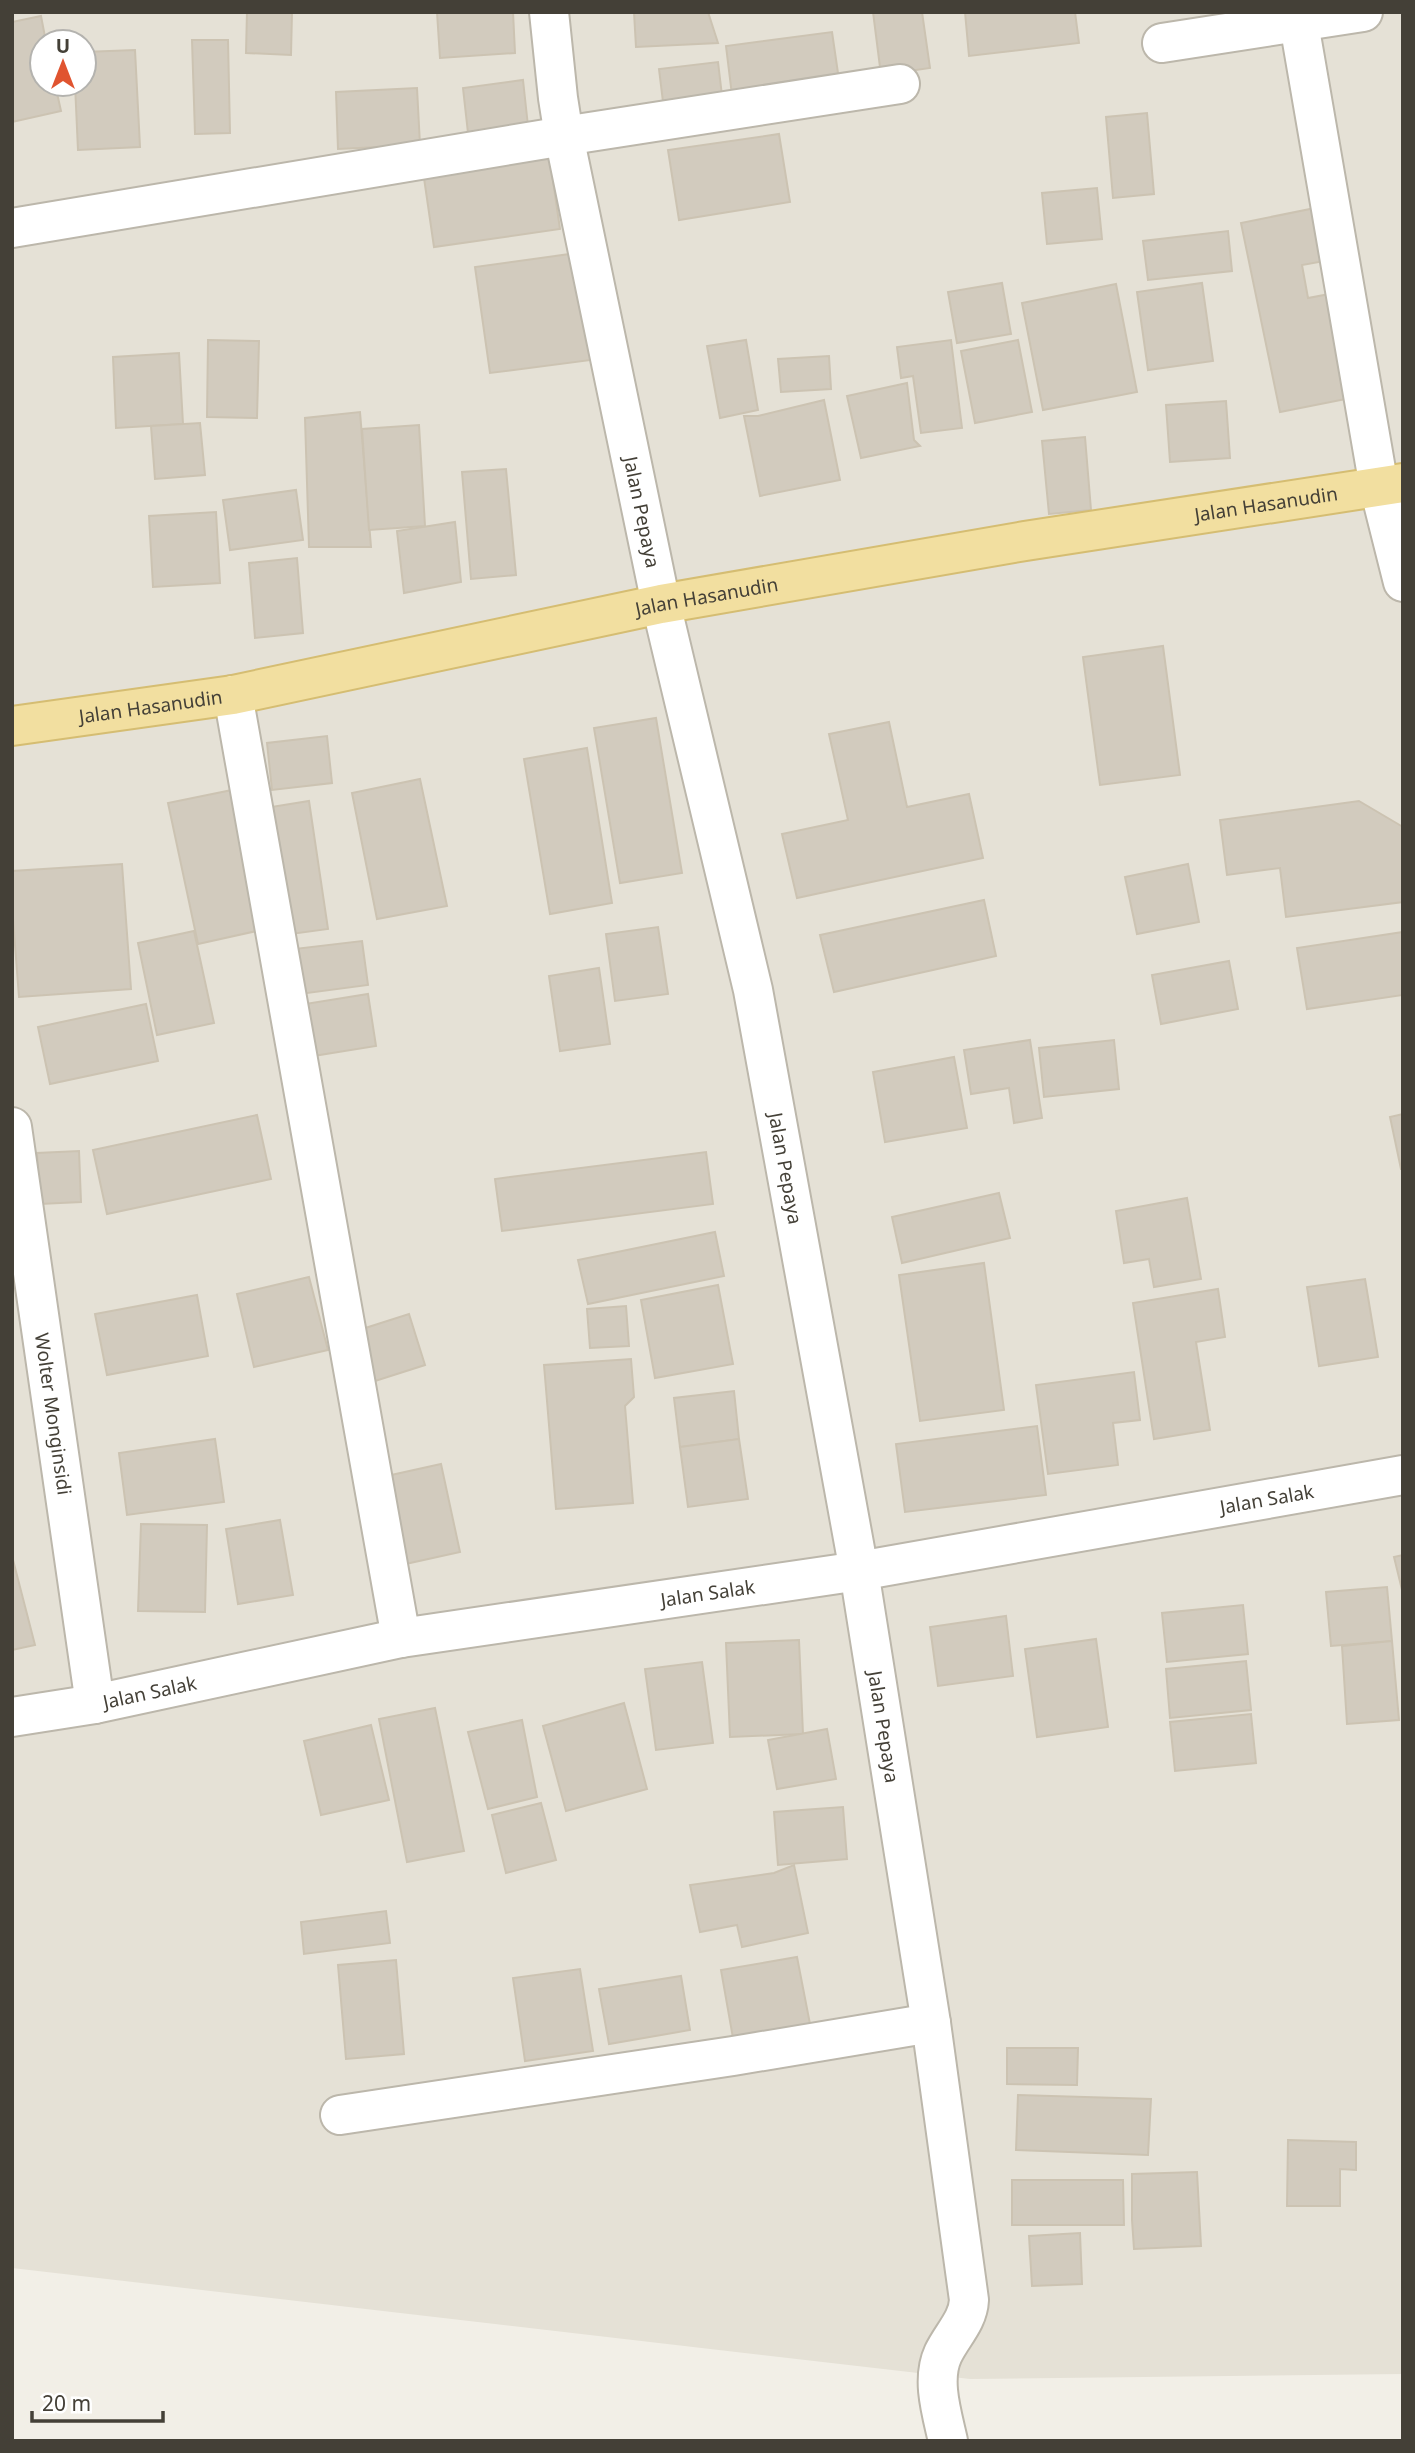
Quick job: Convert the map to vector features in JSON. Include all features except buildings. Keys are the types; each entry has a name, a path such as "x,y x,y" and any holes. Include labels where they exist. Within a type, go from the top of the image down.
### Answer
{"main road":[{"name":"Jalan Hasanudin","path":"12,726 233,695 660,604 1025,541 1391,485"}],"street":[{"name":"Jalan Pepaya","path":"549,12 564,136 660,604 752,990 859,1571 931,2023 970,2300 967,2315 942,2356 938,2378 948,2441"},
{"path":"1162,43 1298,18 1363,12"},
{"path":"1298,18 1391,485 1403,582"},
{"path":"12,228 564,136 900,84"},
{"path":"233,695 401,1638"},
{"name":"Wolter Monginsidi","path":"12,1126 95,1704"},
{"name":"Jalan Salak","path":"12,1717 95,1704 401,1638 859,1571 1403,1475"},
{"path":"340,2115 733,2056 931,2023"}],"shaded area":[{"path":"12,12 1403,12 1403,2374 970,2379 12,2268"}]}
